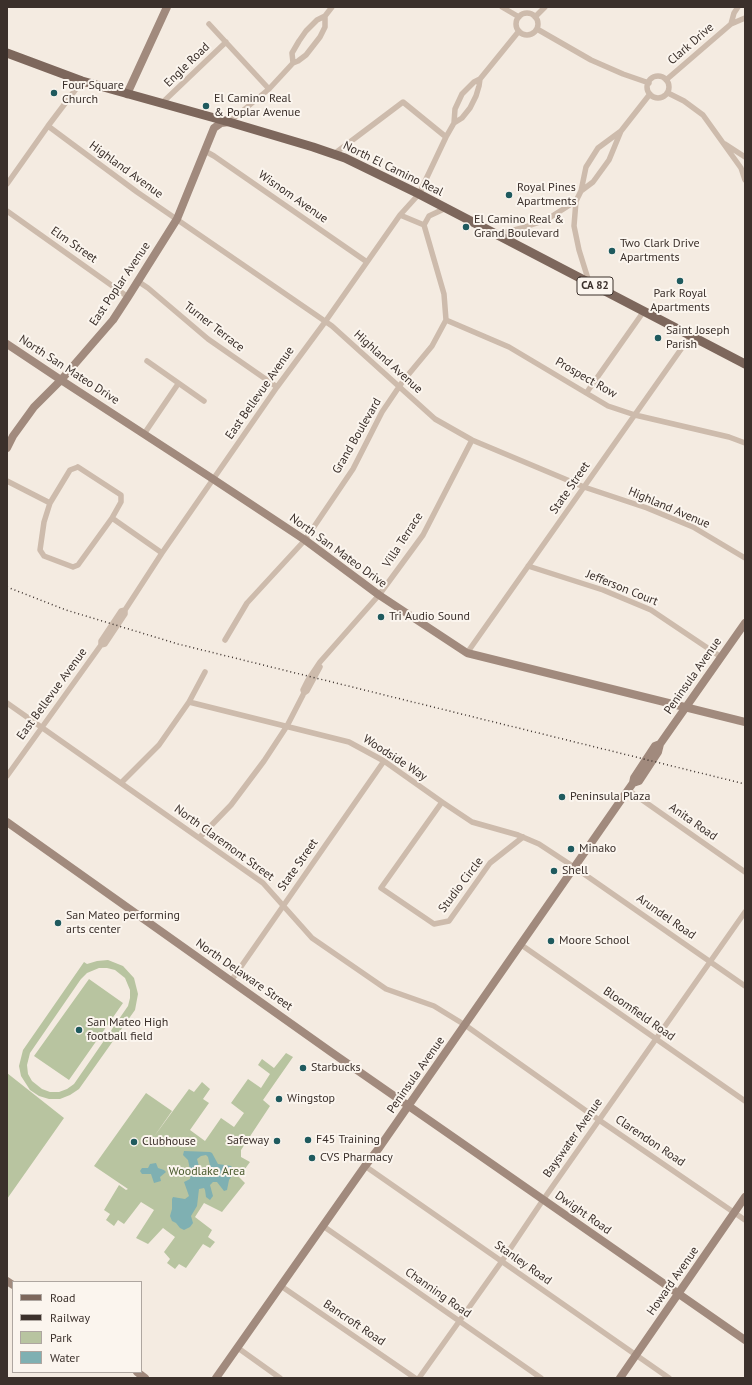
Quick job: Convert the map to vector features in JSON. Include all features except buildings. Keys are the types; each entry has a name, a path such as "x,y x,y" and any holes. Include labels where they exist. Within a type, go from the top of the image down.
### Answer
{"main road":[{"path":"127,94 167,7"},
{"name":"North El Camino Real","path":"7,54 82,81 229,122 334,154 354,162 419,194 745,364"},
{"name":"East Poplar Avenue","path":"7,448 13,436 34,407 61,380 113,320 139,282 176,219 214,128 221,123 229,122"},
{"name":"North San Mateo Drive","path":"7,344 305,540 379,595 467,653 745,722"},
{"name":"Peninsula Avenue","path":"216,1378 379,1148 630,787 639,781 658,752 660,744 745,623"},
{"name":"North Delaware Street","path":"7,822 409,1105"},
{"name":"Dwight Road","path":"409,1105 745,1340"},
{"name":"Howard Avenue","path":"620,1378 745,1197"}],"street":[{"path":"293,62 292,54 306,31 317,20 325,16 332,7"},
{"path":"502,7 519,17"},
{"path":"535,17 545,7"},
{"name":"Clark Drive","path":"731,24 734,13 738,7"},
{"path":"527,13 535,17 538,22 536,29 532,33 525,34 519,31 517,24 521,15 527,13"},
{"path":"229,122 269,89 293,62 298,61 306,55 315,45 324,27 325,16"},
{"name":"Clark Drive","path":"666,80 731,24 745,18"},
{"name":"Engle Road","path":"209,24 269,89"},
{"path":"536,29 591,60 623,74 649,83 648,89 650,94 653,96 659,98 668,93 684,101 703,115 741,168 745,180"},
{"path":"454,124 454,115 458,101 468,87 480,80 519,31"},
{"name":"Engle Road","path":"162,104 226,42"},
{"name":"Clark Drive","path":"649,83 657,77 664,78 669,86 668,93"},
{"path":"454,124 462,118 470,108 480,86 480,80"},
{"path":"7,184 82,81"},
{"path":"581,191 593,182 609,160 622,131 650,94"},
{"path":"334,154 403,102 446,137"},
{"name":"East Bellevue Avenue","path":"7,776 41,727 125,614 125,610 162,552 277,387 325,322 400,215 419,194 446,137 454,124"},
{"name":"Highland Avenue","path":"48,126 176,219 332,326 435,418 472,440 584,487 647,508 693,527 745,558"},
{"path":"589,283 579,250 574,226 576,201 581,191 586,167 598,148 622,131"},
{"path":"723,143 745,158"},
{"name":"Wisnom Avenue","path":"205,151 367,262"},
{"path":"496,235 546,220 576,201"},
{"path":"446,208 428,216 424,225 444,294 446,320"},
{"name":"Elm Street","path":"7,211 128,297"},
{"path":"400,215 424,225"},
{"name":"Turner Terrace","path":"139,282 208,339 277,387"},
{"path":"587,392 644,311"},
{"name":"Grand Boulevard","path":"225,640 247,603 305,540 353,469 382,412 399,386 432,346 446,320"},
{"name":"Prospect Row","path":"446,320 509,347 587,392 608,406 635,415 730,437 745,443"},
{"name":"State Street","path":"467,653 691,335"},
{"path":"147,361 204,401"},
{"path":"144,434 178,384"},
{"name":"Villa Terrace","path":"200,838 231,805 264,761 287,726 304,693 322,664 321,661 379,595 422,535 472,440"},
{"path":"78,468 121,495 121,502 112,518 78,565 73,567 44,556 40,550 44,522 50,503 70,470 78,468"},
{"path":"7,481 50,503"},
{"path":"112,518 162,552"},
{"name":"Jefferson Court","path":"528,566 603,590 651,610 721,657"},
{"path":"121,783 159,745 189,702 205,672"},
{"name":"Woodside Way","path":"189,702 349,742 384,762 472,822 523,837 539,844 574,867"},
{"name":"North Claremont Street","path":"7,703 263,883 312,938 386,989 434,1006 465,1025"},
{"name":"State Street","path":"231,981 384,762"},
{"name":"Anita Road","path":"630,787 745,872"},
{"name":"Studio Circle","path":"442,802 381,888 434,924 449,921 490,863 523,837"},
{"name":"Arundel Road","path":"574,867 745,986"},
{"name":"Bayswater Avenue","path":"419,1378 745,912"},
{"name":"Bloomfield Road","path":"520,944 745,1101"},
{"name":"Clarendon Road","path":"465,1025 599,1120 745,1220"},
{"name":"Stanley Road","path":"365,1166 669,1378"},
{"name":"Channing Road","path":"323,1226 541,1378"},
{"name":"Bancroft Road","path":"281,1286 415,1378"},
{"path":"238,1348 280,1378"}],"green space":[{"path":"108,960 123,966 134,978 138,994 135,1010 79,1089 60,1099 49,1099 39,1096 30,1090 21,1076 19,1066 23,1050 84,962 87,964","holes":["99,968 115,970 125,978 130,990 128,1006 74,1084 59,1092 50,1092 42,1089 32,1081 28,1074 27,1065 30,1053 81,979 87,973"]},
{"name":"San Mateo High football field","path":"89,979 123,1003 69,1080 34,1056"},
{"name":"Woodlake Area","path":"286,1053 293,1057 263,1100 270,1106 241,1150 241,1157 250,1162 239,1177 245,1183 222,1212 204,1203 195,1217 212,1230 208,1237 215,1242 210,1248 203,1244 186,1268 179,1264 175,1269 167,1263 170,1259 164,1252 175,1237 163,1228 148,1244 136,1238 154,1210 141,1202 124,1224 118,1220 114,1226 106,1220 110,1214 104,1210 119,1185 126,1190 128,1189 94,1166 146,1093 172,1111 153,1138 189,1089 194,1092 202,1082 210,1089 203,1099 209,1103 190,1130 205,1141 221,1118 234,1127 244,1113 231,1103 248,1079 261,1088 270,1074 258,1065 262,1059 274,1068"},
{"path":"7,1073 64,1118 7,1199"}],"water":[{"path":"184,1151 210,1152 218,1164 231,1166 234,1170 234,1173 229,1180 227,1190 224,1191 217,1182 213,1182 210,1185 213,1196 210,1200 206,1197 204,1188 199,1189 197,1206 191,1216 193,1223 190,1227 184,1230 172,1221 170,1216 173,1197 185,1199 189,1196 184,1182 190,1179 191,1174 188,1160 183,1155","holes":["206,1155 208,1157 211,1170 210,1172 204,1173 200,1170 197,1159"]},
{"path":"156,1163 158,1168 166,1172 160,1177 161,1181 154,1183 151,1174 142,1174 140,1171 142,1168 148,1168 150,1164"}],"railway":[{"path":"7,587 66,610 178,644 745,784"}],"place":[{"name":"Four Square Church","path":"54,93"},
{"name":"El Camino Real & Poplar Avenue","path":"206,106"},
{"name":"Royal Pines Apartments","path":"509,195"},
{"name":"El Camino Real & Grand Boulevard","path":"466,227"},
{"name":"Two Clark Drive Apartments","path":"612,251"},
{"name":"Park Royal Apartments","path":"680,281"},
{"name":"Saint Joseph Parish","path":"658,338"},
{"name":"Tri Audio Sound","path":"381,617"},
{"name":"Peninsula Plaza","path":"562,797"},
{"name":"Minako","path":"571,849"},
{"name":"Shell","path":"554,871"},
{"name":"San Mateo performing arts center","path":"58,923"},
{"name":"Moore School","path":"551,941"},
{"name":"San Mateo High football field","path":"79,1030"},
{"name":"Starbucks","path":"303,1068"},
{"name":"Wingstop","path":"279,1099"},
{"name":"F45 Training","path":"308,1140"},
{"name":"Safeway","path":"277,1141"},
{"name":"Clubhouse","path":"134,1142"},
{"name":"CVS Pharmacy","path":"312,1158"}]}
